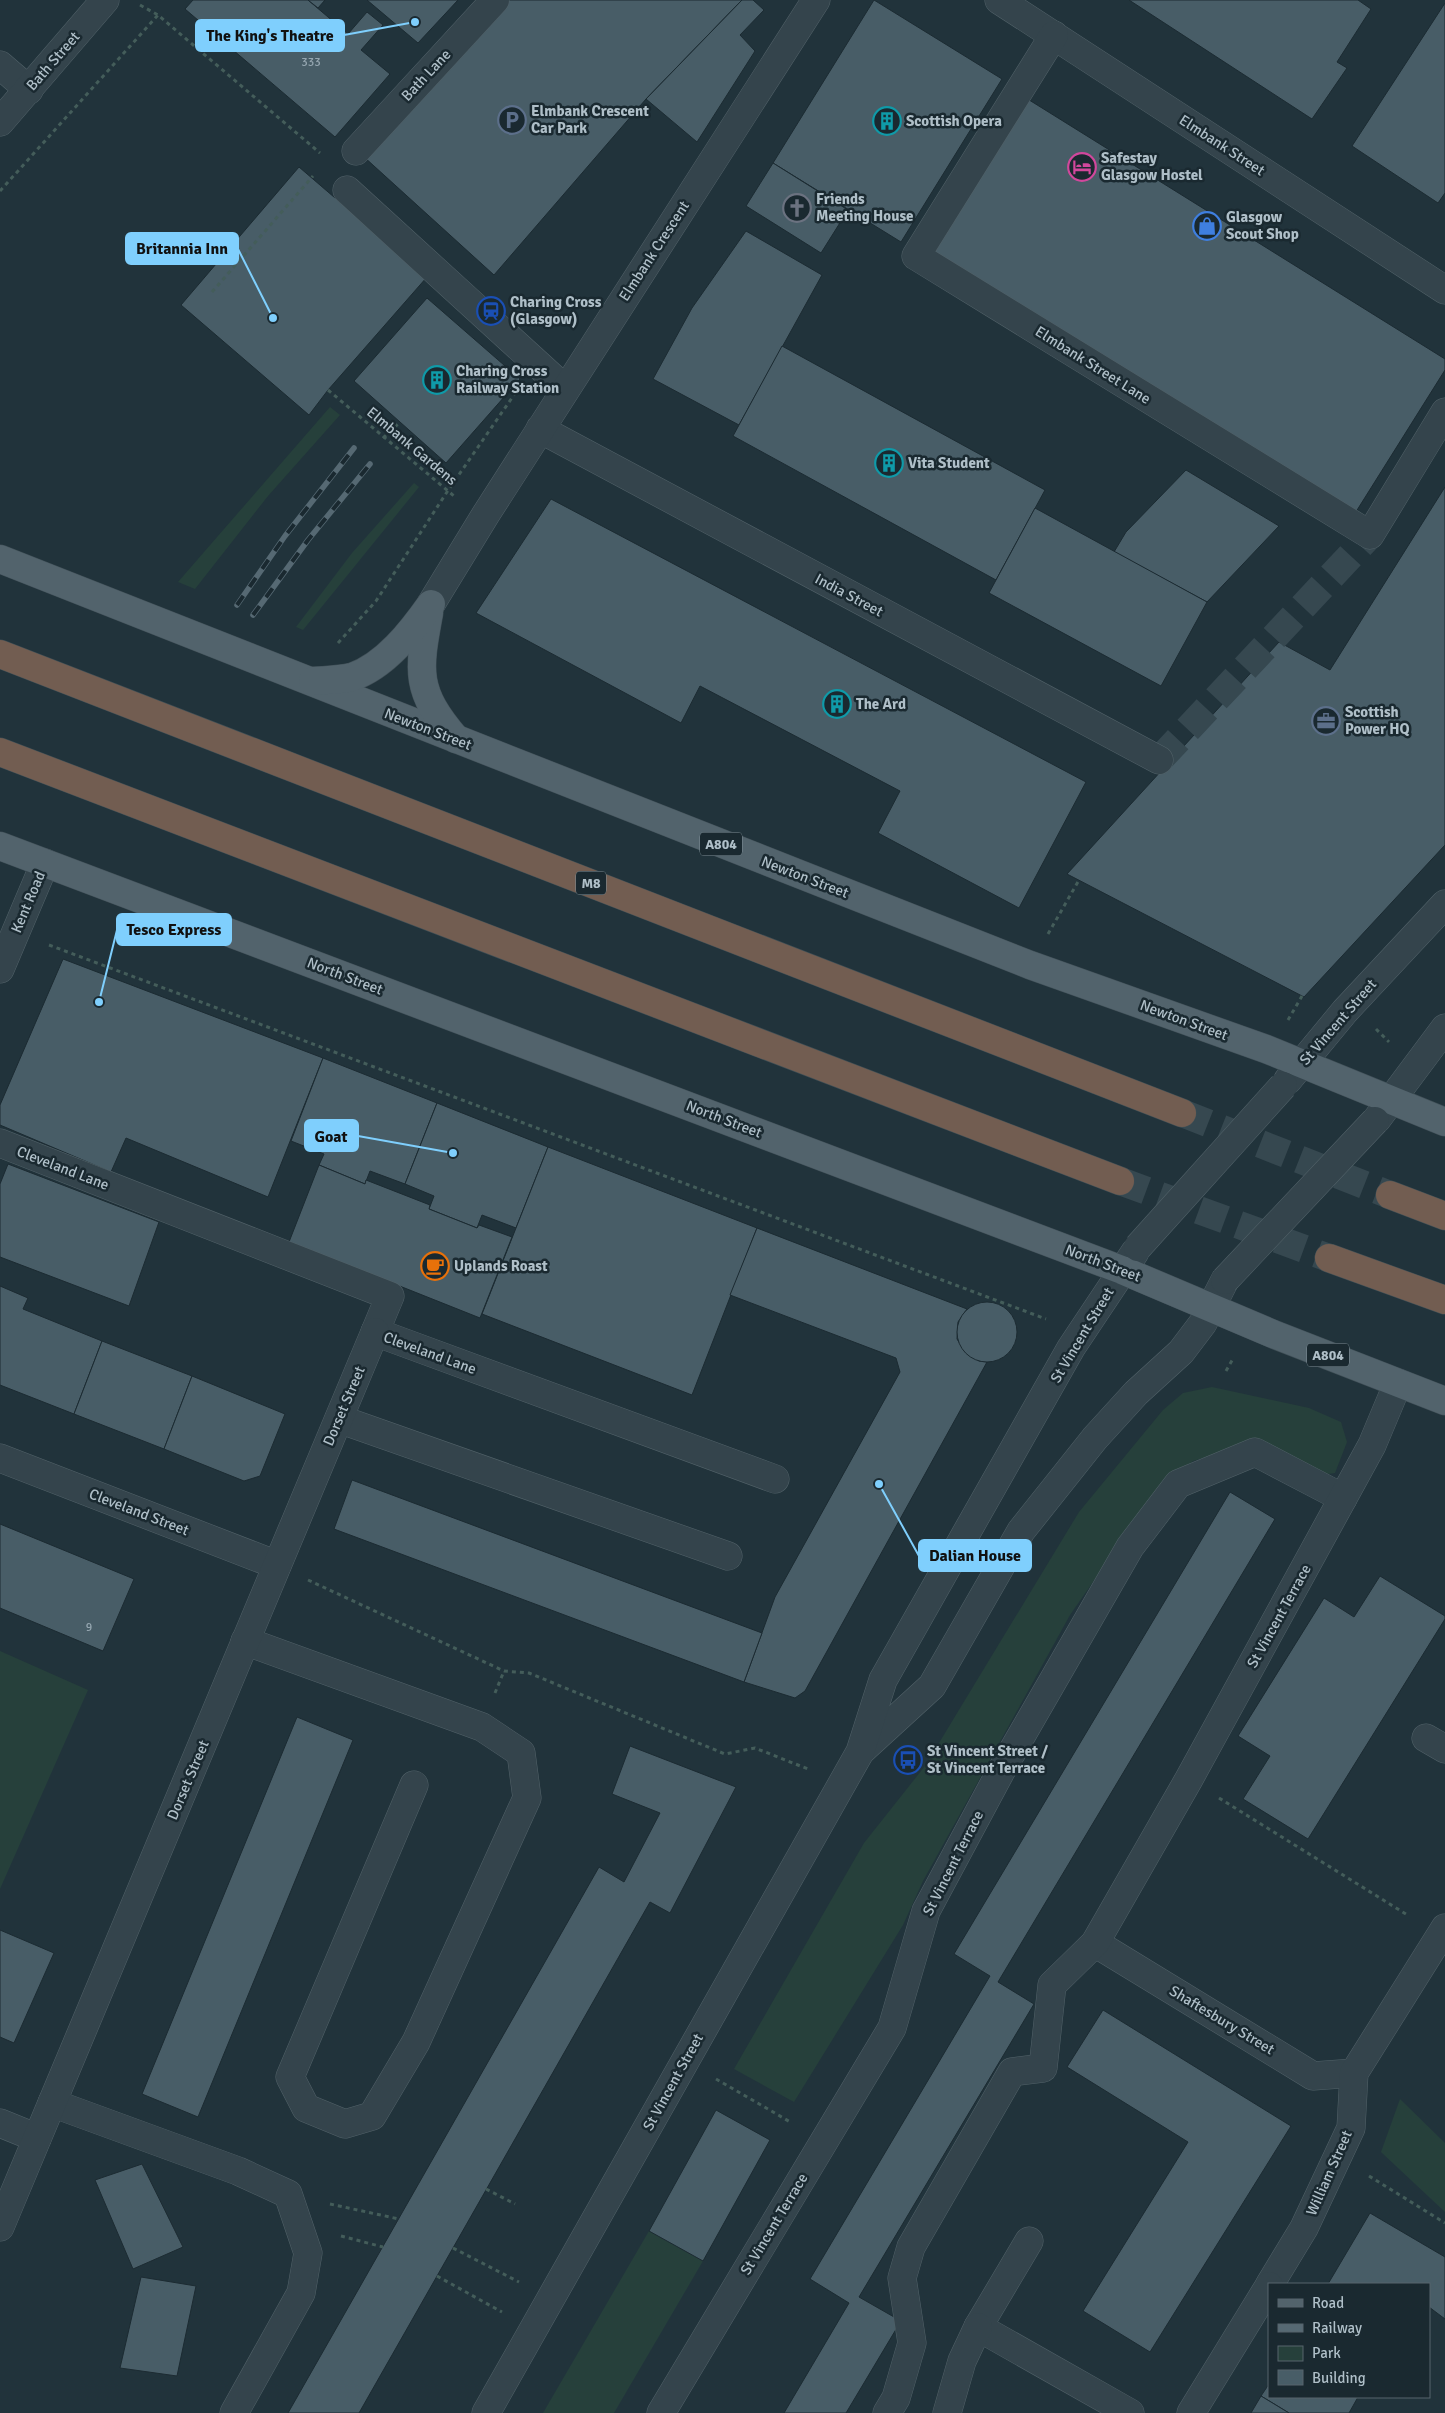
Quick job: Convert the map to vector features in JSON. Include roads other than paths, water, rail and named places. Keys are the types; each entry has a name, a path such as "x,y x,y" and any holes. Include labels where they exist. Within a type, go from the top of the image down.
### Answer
{"highway":[{"name":"M8","path":"0,654 1182,1113"},
{"path":"0,752 1120,1181"},
{"path":"1390,1194 1445,1216"},
{"path":"1329,1258 1445,1300"},
{"path":"1394,1282 1445,1316"}],"main road":[{"name":"Newton Street","path":"0,559 305,681 1030,965 1302,1064 1383,1111 1445,1122"},
{"path":"305,681 332,680 353,676 385,658 410,633 431,604"},
{"path":"431,604 421,656 423,686 430,705 456,740"},
{"name":"North Street","path":"0,846 1122,1270 1273,1334 1445,1401"}],"street":[{"name":"Bath Street","path":"0,122 105,0"},
{"name":"Bath Lane","path":"356,151 495,0"},
{"name":"Elmbank Crescent","path":"431,604 565,389 816,0"},
{"name":"Elmbank Street","path":"999,0 1445,290"},
{"name":"Elmbank Street Lane","path":"1054,35 916,256 1370,535 1445,412"},
{"path":"0,65 29,90"},
{"path":"347,190 565,389"},
{"name":"India Street","path":"540,429 1159,760"},
{"name":"Kent Road","path":"0,969 45,862"},
{"name":"St Vincent Street","path":"486,2413 860,1752 883,1680 1071,1348 1138,1246 1283,1086 1345,1011 1445,904"},
{"name":"St Vincent Street","path":"860,1752 932,1686 1021,1531 1094,1438 1136,1394 1181,1352 1212,1307 1225,1280 1383,1111 1445,1028"},
{"name":"Cleveland Lane","path":"0,1143 390,1296 375,1332 775,1479"},
{"name":"Dorset Street","path":"0,2227 375,1332"},
{"name":"St Vincent Terrace","path":"887,2413 896,2398 912,2343 902,2278 911,2247 1012,2072 1043,2068 1052,1985 1096,1943 1189,1779 1372,1445 1398,1383"},
{"path":"338,1419 728,1556"},
{"name":"St Vincent Terrace","path":"661,2413 892,2028 926,1911 1001,1771 1130,1547 1178,1484 1255,1452 1343,1498"},
{"name":"Cleveland Street","path":"0,1458 278,1565"},
{"path":"246,1641 482,1726 521,1753 527,1798 416,2042 372,2116 345,2124 306,2108 290,2077 414,1784"},
{"name":"William Street","path":"1270,2283 1304,2228 1351,2128 1354,2073 1443,1932"},
{"name":"Shaftesbury Street","path":"1096,1943 1313,2076 1354,2073"},
{"path":"52,2103 238,2171 288,2194 308,2253 301,2293 234,2413"},
{"path":"0,2123 37,2138"},
{"path":"947,2413 962,2361 978,2327 1029,2241"},
{"name":"William Street","path":"1191,2413 1268,2287"},
{"path":"978,2327 1130,2413"}],"tunnel":[{"path":"1159,760 1370,535"},
{"path":"1182,1113 1390,1195"},
{"path":"1120,1181 1329,1258"}],"railway":[{"path":"237,605 285,536 354,448"},
{"path":"253,615 308,540 370,464"}],"place":[{"name":"The King's Theatre","path":"415,22"},
{"name":"Elmbank Crescent Car Park","path":"512,120"},
{"name":"Scottish Opera","path":"887,121"},
{"name":"Safestay Glasgow Hostel","path":"1082,167"},
{"name":"Friends Meeting House","path":"797,208"},
{"name":"Glasgow Scout Shop","path":"1207,226"},
{"name":"Charing Cross (Glasgow)","path":"491,311"},
{"name":"Britannia Inn","path":"273,318"},
{"name":"Charing Cross Railway Station","path":"437,380"},
{"name":"Vita Student","path":"889,463"},
{"name":"The Ard","path":"837,704"},
{"name":"Scottish Power HQ","path":"1326,721"},
{"name":"Tesco Express","path":"99,1002"},
{"name":"Goat","path":"453,1153"},
{"name":"Uplands Roast","path":"435,1266"},
{"name":"Dalian House","path":"879,1484"},
{"name":"St Vincent Street / St Vincent Terrace","path":"908,1760"}]}
